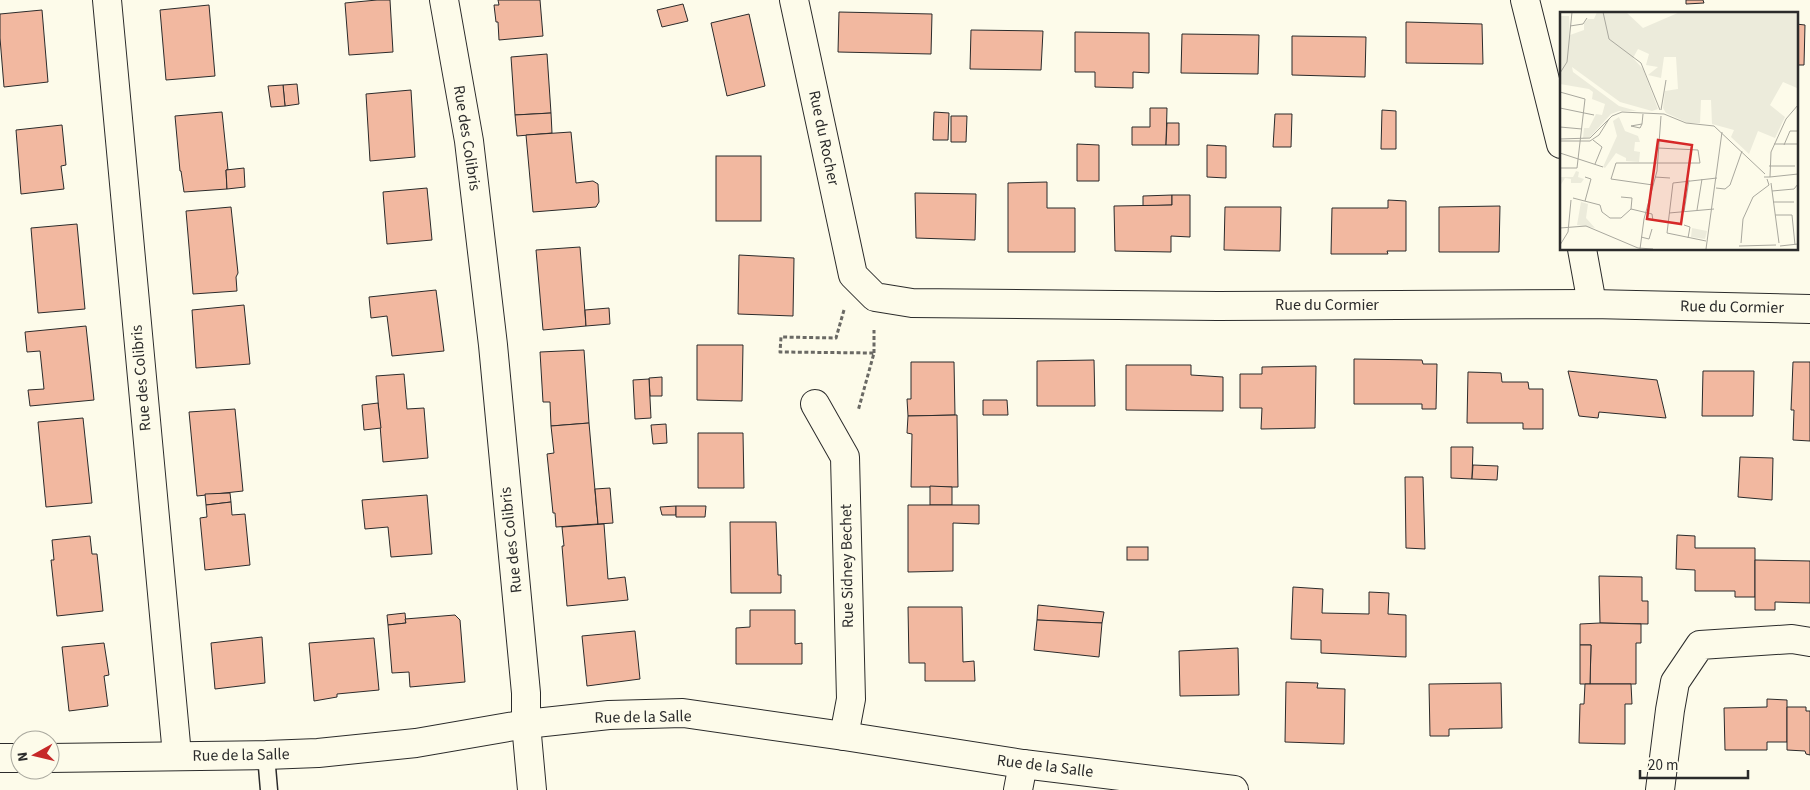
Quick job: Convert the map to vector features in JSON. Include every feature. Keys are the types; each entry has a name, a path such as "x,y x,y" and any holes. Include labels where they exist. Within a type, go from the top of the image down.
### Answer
{"street":[{"name":"Rue des Colibris","path":"107,0 177,755"},
{"name":"Rue des Colibris","path":"444,0 469,141 493,345 526,693 526,724 532,790"},
{"name":"Rue du Rocher","path":"794,0 853,275"},
{"path":"1525,0 1560,140"},
{"path":"1582,250 1592,304"},
{"name":"Rue du Cormier","path":"853,275 875,297 912,303 1218,306 1592,304 1810,309"},
{"name":"Rue Sidney Bechet","path":"815,404 845,457 851,699 844,736"},
{"path":"1660,790 1675,682 1700,644 1792,640 1810,642"},
{"name":"Rue de la Salle","path":"60,758 318,753 416,743 526,724 609,715 683,714 844,736 885,744 1020,777 1234,790"}],"lane":[{"path":"266,755 269,790"}],"path":[{"path":"845,457 874,353 780,352 781,337 836,338 853,275"}],"building":[{"path":"390,0 393,52 349,55 345,3"},
{"path":"498,0 540,0 543,36 499,40 498,22 496,22 494,5 499,5"},
{"path":"1686,0 1703,0 1704,3 1686,4"},
{"path":"683,4 688,21 662,27 657,10"},
{"path":"209,5 215,76 166,80 160,10"},
{"path":"42,10 48,82 4,87 0,14"},
{"path":"839,12 932,14 931,54 838,52"},
{"path":"749,14 765,86 727,96 711,23"},
{"path":"1406,22 1482,24 1483,64 1406,63"},
{"path":"1798,24 1805,25 1804,65 1798,65"},
{"path":"971,30 1043,31 1041,70 970,69"},
{"path":"1075,32 1149,33 1149,73 1133,72 1133,88 1095,87 1095,72 1075,72"},
{"path":"1182,34 1259,35 1258,74 1181,73"},
{"path":"1292,36 1366,37 1365,77 1292,75"},
{"path":"547,54 551,113 515,115 511,57"},
{"path":"297,84 299,104 285,106 283,85"},
{"path":"283,85 285,106 271,107 268,86"},
{"path":"411,90 415,157 370,161 366,94"},
{"path":"1150,108 1167,108 1166,145 1132,145 1132,127 1150,127"},
{"path":"1382,110 1396,111 1396,149 1381,149"},
{"path":"222,112 228,170 226,170 227,189 184,192 180,171 175,116"},
{"path":"934,112 949,113 948,140 933,140"},
{"path":"551,113 552,133 517,136 515,115"},
{"path":"1275,114 1292,114 1291,147 1273,147"},
{"path":"951,116 967,116 966,142 951,142"},
{"path":"1167,123 1179,123 1179,145 1166,145"},
{"path":"62,125 66,165 61,166 64,189 21,194 16,130"},
{"path":"571,132 576,183 593,181 598,184 599,202 596,207 533,212 526,135"},
{"path":"1077,144 1099,145 1099,181 1077,181"},
{"path":"1207,145 1226,146 1226,178 1207,177"},
{"path":"716,156 761,156 761,221 716,221"},
{"path":"244,168 245,187 227,189 226,170"},
{"path":"1047,182 1047,208 1075,208 1075,252 1008,252 1008,183"},
{"path":"427,188 432,240 387,244 383,192"},
{"path":"915,193 976,194 975,240 916,238"},
{"path":"1172,195 1172,205 1143,206 1143,196"},
{"path":"1172,195 1190,195 1190,237 1171,236 1171,252 1115,251 1114,206 1172,205"},
{"path":"1388,200 1406,201 1406,251 1387,251 1388,254 1331,254 1332,208 1388,208"},
{"path":"1500,206 1499,252 1439,252 1439,207"},
{"path":"231,207 238,273 236,277 237,291 193,294 186,211"},
{"path":"1225,207 1281,207 1280,251 1224,250"},
{"path":"77,224 85,309 38,313 31,228"},
{"path":"580,247 586,326 543,330 536,250"},
{"path":"739,255 794,258 793,316 738,314"},
{"path":"436,290 444,351 392,356 387,316 371,318 369,297"},
{"path":"244,305 250,364 196,368 192,310"},
{"path":"609,308 610,324 586,326 585,310"},
{"path":"86,326 94,400 30,406 28,390 44,389 40,351 27,352 25,332"},
{"path":"697,345 743,345 742,401 697,400"},
{"path":"584,350 589,423 551,426 550,402 543,402 540,352"},
{"path":"1354,359 1422,360 1423,364 1437,364 1436,409 1422,409 1422,404 1354,404"},
{"path":"1094,360 1095,406 1037,406 1037,361"},
{"path":"911,362 954,362 955,415 908,416 907,399 911,399"},
{"path":"1793,362 1810,362 1810,441 1793,440 1794,410 1791,410"},
{"path":"1126,365 1191,365 1191,375 1223,377 1223,411 1126,410"},
{"path":"1316,366 1315,428 1261,429 1262,408 1240,408 1240,374 1262,374 1262,367"},
{"path":"1568,371 1657,380 1666,418 1599,412 1598,418 1579,416"},
{"path":"1703,371 1754,371 1753,416 1702,416"},
{"path":"1468,372 1501,373 1502,382 1528,382 1529,389 1543,389 1543,429 1523,429 1523,423 1467,423"},
{"path":"404,374 407,409 424,408 428,458 383,462 376,376"},
{"path":"662,377 662,396 650,396 649,378"},
{"path":"649,379 651,418 635,419 633,380"},
{"path":"983,400 1007,400 1008,415 983,415"},
{"path":"378,403 381,428 364,430 362,405"},
{"path":"235,409 243,491 197,496 189,412"},
{"path":"957,415 958,487 911,487 912,434 907,433 908,416"},
{"path":"83,418 92,503 46,507 38,422"},
{"path":"589,423 598,524 556,527 547,454 554,453 551,426"},
{"path":"666,424 667,443 653,444 651,425"},
{"path":"698,433 743,433 744,488 698,488"},
{"path":"1451,447 1473,447 1472,479 1451,478"},
{"path":"1740,457 1773,458 1772,500 1738,497"},
{"path":"1473,465 1498,466 1497,480 1472,479"},
{"path":"1405,477 1423,477 1425,549 1406,548"},
{"path":"930,486 952,487 952,505 930,505"},
{"path":"610,488 613,523 598,524 595,489"},
{"path":"230,493 231,502 206,505 205,494"},
{"path":"427,495 432,554 391,557 388,527 365,529 362,500"},
{"path":"231,502 232,515 245,514 250,565 205,570 200,518 207,517 206,505"},
{"path":"908,505 979,505 979,524 953,523 953,571 908,572"},
{"path":"676,506 676,515 662,515 660,507"},
{"path":"676,506 706,506 705,517 676,517"},
{"path":"730,522 776,522 778,575 781,575 781,593 731,593"},
{"path":"604,524 608,579 625,577 628,600 567,606 562,527"},
{"path":"1677,535 1695,536 1695,548 1755,548 1755,597 1735,597 1735,591 1695,591 1695,570 1676,569"},
{"path":"90,536 92,554 97,554 103,611 57,616 51,560 54,560 52,540"},
{"path":"1127,547 1148,547 1148,560 1127,560"},
{"path":"1755,560 1810,561 1810,603 1775,602 1775,610 1755,610"},
{"path":"1599,576 1642,577 1642,601 1648,601 1648,624 1600,623"},
{"path":"1293,587 1323,589 1322,613 1369,614 1369,592 1389,593 1388,614 1406,615 1406,657 1321,653 1321,640 1291,639"},
{"path":"1038,605 1104,612 1102,623 1037,620"},
{"path":"908,607 962,607 963,662 974,661 975,681 925,681 925,663 909,663"},
{"path":"750,610 795,610 795,644 802,643 802,664 736,664 736,628 750,627"},
{"path":"405,613 406,623 388,625 387,615"},
{"path":"455,615 460,620 465,682 410,687 409,672 392,673 388,625 406,623 405,619"},
{"path":"1037,620 1102,623 1099,657 1034,650"},
{"path":"1580,624 1641,624 1641,643 1636,643 1636,684 1590,684 1591,645 1580,645"},
{"path":"635,631 640,679 587,686 582,636"},
{"path":"262,637 265,683 215,689 211,643"},
{"path":"374,638 379,690 337,694 337,697 314,701 309,643"},
{"path":"104,643 109,675 104,676 108,706 69,711 62,647"},
{"path":"1580,645 1591,645 1590,684 1580,684"},
{"path":"1238,648 1239,695 1180,696 1179,651"},
{"path":"1286,682 1318,683 1317,688 1345,689 1344,744 1285,742"},
{"path":"1501,683 1502,728 1449,729 1449,736 1430,736 1429,684"},
{"path":"1585,684 1631,684 1632,704 1625,704 1625,744 1579,743 1580,704 1584,704"},
{"path":"1767,699 1787,700 1787,742 1767,742 1767,750 1725,750 1724,708 1767,707"},
{"path":"1787,707 1806,707 1806,711 1810,711 1810,755 1806,754 1805,751 1787,750"}]}
